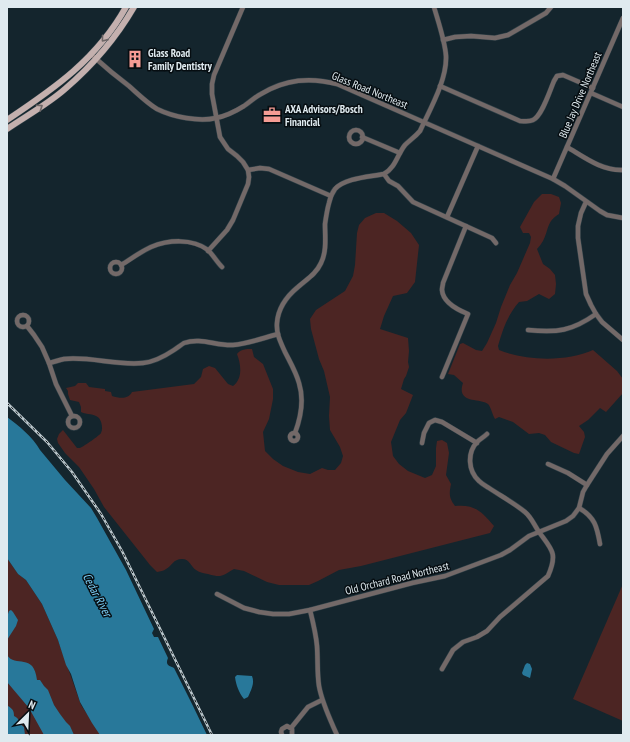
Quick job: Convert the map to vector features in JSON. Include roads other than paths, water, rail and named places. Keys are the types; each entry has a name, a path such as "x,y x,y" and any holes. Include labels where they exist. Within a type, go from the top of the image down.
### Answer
{"main road":[{"path":"7,120 60,83 77,69 113,28 126,7"},
{"path":"8,128 65,90 96,59 118,33 134,7"},
{"path":"8,128 9,124 19,112"}],"street":[{"path":"208,250 228,230 248,184 248,170 243,162 228,149 220,137 212,94 214,75 243,7"},
{"path":"295,433 301,413 301,391 299,382 278,334 277,324 279,314 283,304 289,296 317,272 322,262 325,252 326,216 331,196 335,189 351,180 384,174 392,168 406,144 420,132 440,86 445,67 446,55 434,7"},
{"path":"443,40 455,37 471,36 495,38 508,35 546,13 551,7"},
{"name":"Blue Jay Drive Northeast","path":"553,179 623,18"},
{"name":"Glass Road Northeast","path":"91,54 148,103 158,109 184,118 216,118 236,111 261,94 280,85 300,80 315,80 337,84 553,179 607,215 623,218"},
{"path":"440,86 520,121 528,122 534,120 540,114 557,76 563,75 593,88"},
{"path":"591,93 623,107"},
{"path":"362,137 400,152"},
{"path":"447,217 478,146"},
{"path":"567,147 601,166 617,171 623,170"},
{"path":"248,170 260,168 269,169 331,196"},
{"path":"384,174 389,181 398,186 413,202 492,238 496,243"},
{"path":"586,202 581,213 578,226 578,238 586,294 596,314 602,322 623,340"},
{"path":"442,377 468,314 454,307 448,302 443,295 442,290 443,283 466,226"},
{"path":"121,265 150,248 166,242 182,241 196,244 208,250 222,267"},
{"path":"528,330 544,331 571,328 584,323 596,314"},
{"path":"27,326 42,348 56,384 72,416"},
{"path":"49,363 63,359 71,359 132,364 145,363 166,355 184,343 197,341 222,345 233,345 243,344 278,334"},
{"path":"422,443 424,433 429,423 435,420 442,422 477,442"},
{"path":"442,669 453,650 463,642 477,637 487,630 548,576 552,568 552,548 538,531 532,519 525,512 479,481 472,472 470,464 471,456 477,442 487,434"},
{"path":"600,544 596,525 592,518 579,508 583,492 587,484 623,436"},
{"path":"548,464 587,484"},
{"name":"Old Orchard Road Northeast","path":"217,594 244,608 259,612 289,614 310,610 405,584 445,576 501,555 538,531 566,521 573,516 579,508"},
{"path":"310,610 316,637 317,673 322,700 337,735"},
{"path":"292,735 291,728 308,706 322,700"},
{"path":"282,735 281,730 284,727 287,726 291,728"}],"water":[{"name":"Cedar River","path":"7,417 29,436 65,480 91,508 126,570 154,629 152,633 154,637 158,637 168,658 167,664 174,668 207,735 100,735 92,723 80,702 58,640 42,604 26,580 18,574 7,558"},
{"path":"11,610 18,620 7,640 7,617 9,611"},
{"path":"7,655 10,659 28,663 32,666 37,680 40,680 48,690 54,705 70,726 74,735 44,735 29,708 7,682"},
{"path":"527,663 530,664 532,669 530,678 522,673"},
{"path":"237,675 252,676 253,679 253,684 248,697 244,699 237,686 235,677"},
{"path":"7,700 8,706 13,710 14,716 24,727 25,735 7,735"}],"railway":[{"path":"7,403 47,442 72,472 101,514 122,551 212,735"}],"place":[{"name":"Glass Road Family Dentistry","path":"135,59"},
{"name":"AXA Advisors/Bosch Financial","path":"272,115"}]}
